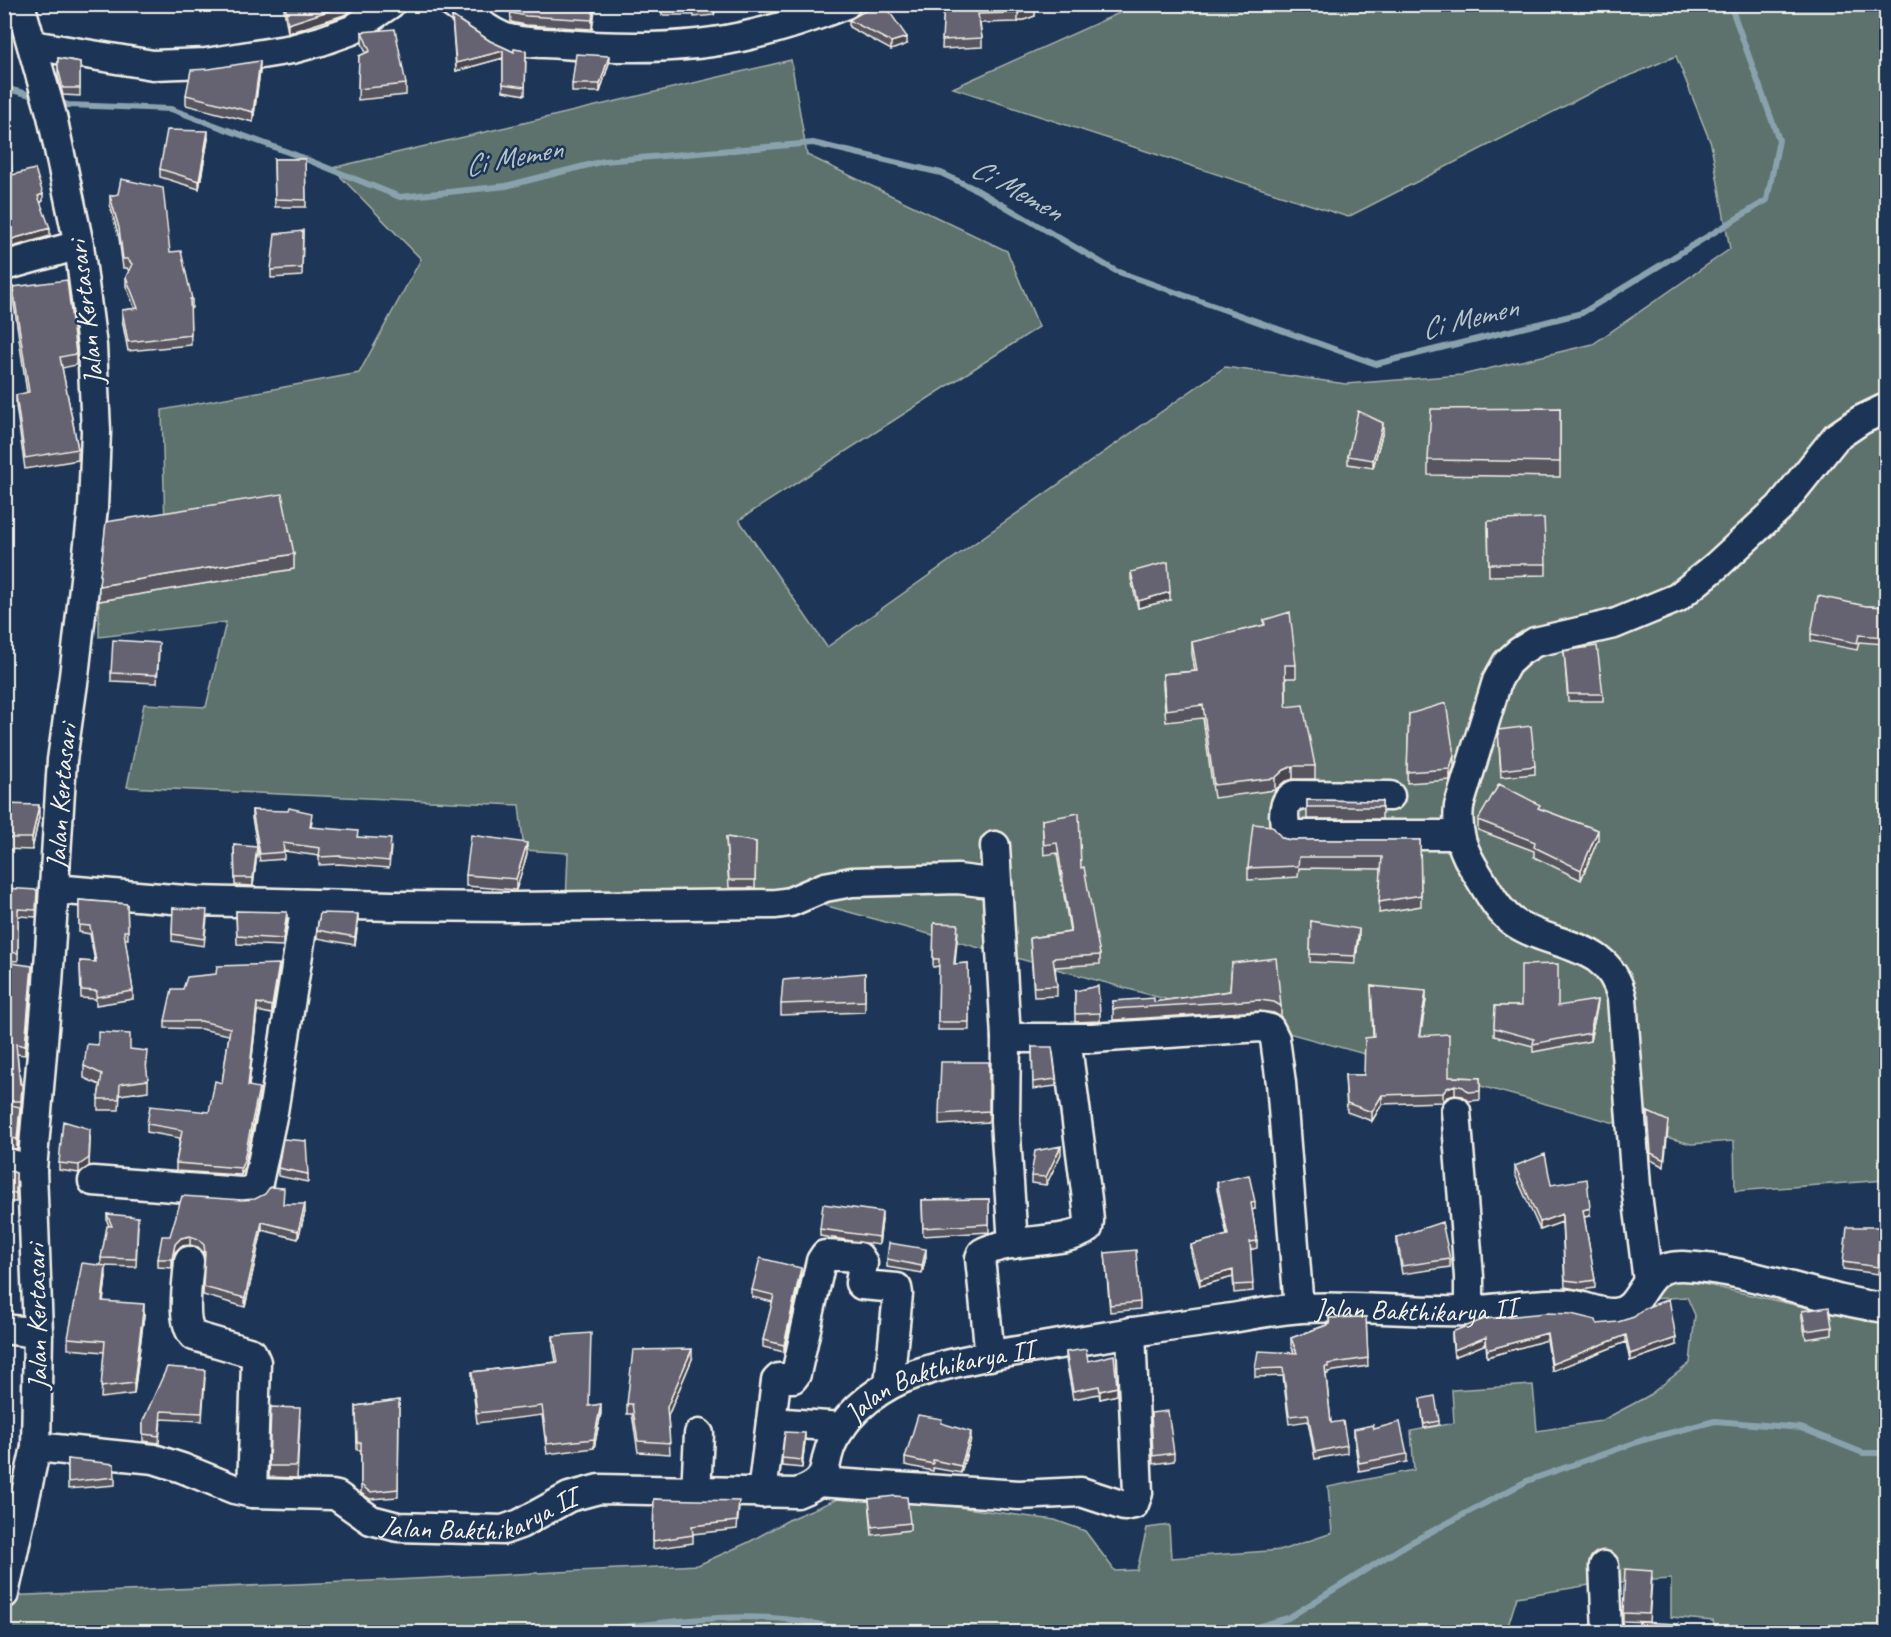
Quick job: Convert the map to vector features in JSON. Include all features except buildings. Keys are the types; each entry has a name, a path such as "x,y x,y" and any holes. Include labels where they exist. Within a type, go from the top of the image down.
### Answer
{"street":[{"name":"Jalan Kertasari","path":"4,1594 36,1448 38,1333 32,1170 62,760 91,529 96,431 92,346 79,245 52,116 20,4"},
{"path":"32,45 153,65 206,63 292,49 321,41 352,30 390,4"},
{"path":"453,4 490,30 513,40 584,46 654,47 753,35 846,4"},
{"path":"4,266 79,245"},
{"path":"1648,1281 1636,1186 1624,1020 1618,984 1601,960 1582,949 1529,931 1512,921 1491,896 1462,847 1458,819 1462,795 1497,681 1508,663 1519,652 1535,642 1614,624 1677,598 1715,567 1780,507 1836,437 1861,420 1887,408"},
{"path":"1390,796 1294,795 1284,806 1286,830 1290,835 1459,835"},
{"path":"995,846 1006,1038 1005,1121 1013,1244"},
{"path":"54,889 195,901 511,907 776,904 790,902 825,887 852,882 958,879 997,884"},
{"path":"93,1181 241,1192 253,1191 258,1187 273,1112 306,904"},
{"path":"1006,1038 1066,1038 1264,1027 1271,1030 1275,1039 1281,1083 1299,1308"},
{"path":"990,1356 980,1258 984,1252 1013,1244 1076,1234 1088,1228 1087,1199 1066,1038"},
{"path":"1456,1111 1469,1277 1469,1311"},
{"path":"4,1162 32,1170"},
{"path":"762,1493 776,1380 795,1376 821,1261 827,1255 860,1258 863,1263 860,1283 862,1285 898,1289 889,1383"},
{"path":"189,1261 186,1321 189,1331 194,1336 252,1353 256,1362 252,1493"},
{"name":"Jalan Bakthikarya II","path":"36,1448 153,1460 182,1468 234,1489 252,1493 337,1496 371,1520 398,1527 503,1530 520,1524 569,1497 589,1490 796,1493 818,1482 825,1474 832,1443 842,1427 866,1402 889,1383 917,1373 990,1356 1131,1332 1299,1308 1369,1307 1469,1311 1569,1304 1616,1313 1627,1309 1648,1281 1662,1269 1686,1266 1726,1272 1856,1304 1887,1308"},
{"path":"4,1329 38,1333"},
{"path":"818,1482 1019,1495 1081,1492 1104,1501 1129,1506 1134,1504 1138,1493 1131,1332"},
{"path":"771,1422 842,1427"},
{"path":"696,1491 699,1434"},
{"path":"1604,1566 1607,1632"},
{"path":"1585,1632 1602,1632"}],"green space":[{"path":"1137,5 1886,5 1886,1180 1735,1191 1734,1141 1691,1144 820,904 566,903 568,853 524,850 519,805 127,787 144,704 206,707 226,622 99,637 99,601 294,569 165,528 162,410 359,373 421,259 332,168 791,60 807,155 1007,251 1039,327 739,520 827,647 1225,367 1346,384 1462,375 1593,344 1730,249 1711,144 1676,56 1600,88 1348,217 953,88"},
{"path":"1671,1279 1690,1281 1834,1314 1886,1316 1886,1632 1716,1632 1713,1621 1671,1617 1671,1579 1602,1583 1517,1597 1506,1632 5,1632 4,1596 698,1565 749,1542 792,1518 852,1493 1055,1520 1085,1531 1115,1571 1137,1570 1147,1528 1169,1525 1171,1558 1282,1550 1332,1533 1328,1487 1414,1470 1411,1431 1454,1423 1452,1390 1533,1385 1537,1431 1601,1421 1648,1396 1690,1363 1695,1315 1687,1297 1651,1299"}],"waterway":[{"name":"Ci Memen","path":"57,102 68,105 171,109 400,197 506,186 604,161 813,143 941,173 977,190 1116,271 1376,364 1582,313 1767,200 1779,140 1730,4"},
{"name":"Ci Memen","path":"4,88 39,97"},
{"path":"1239,1632 1288,1618 1406,1545 1527,1481 1643,1440 1715,1421 1801,1428 1863,1453 1886,1453"},
{"path":"568,1632 673,1621 743,1617 778,1618 812,1623 847,1632"}]}
